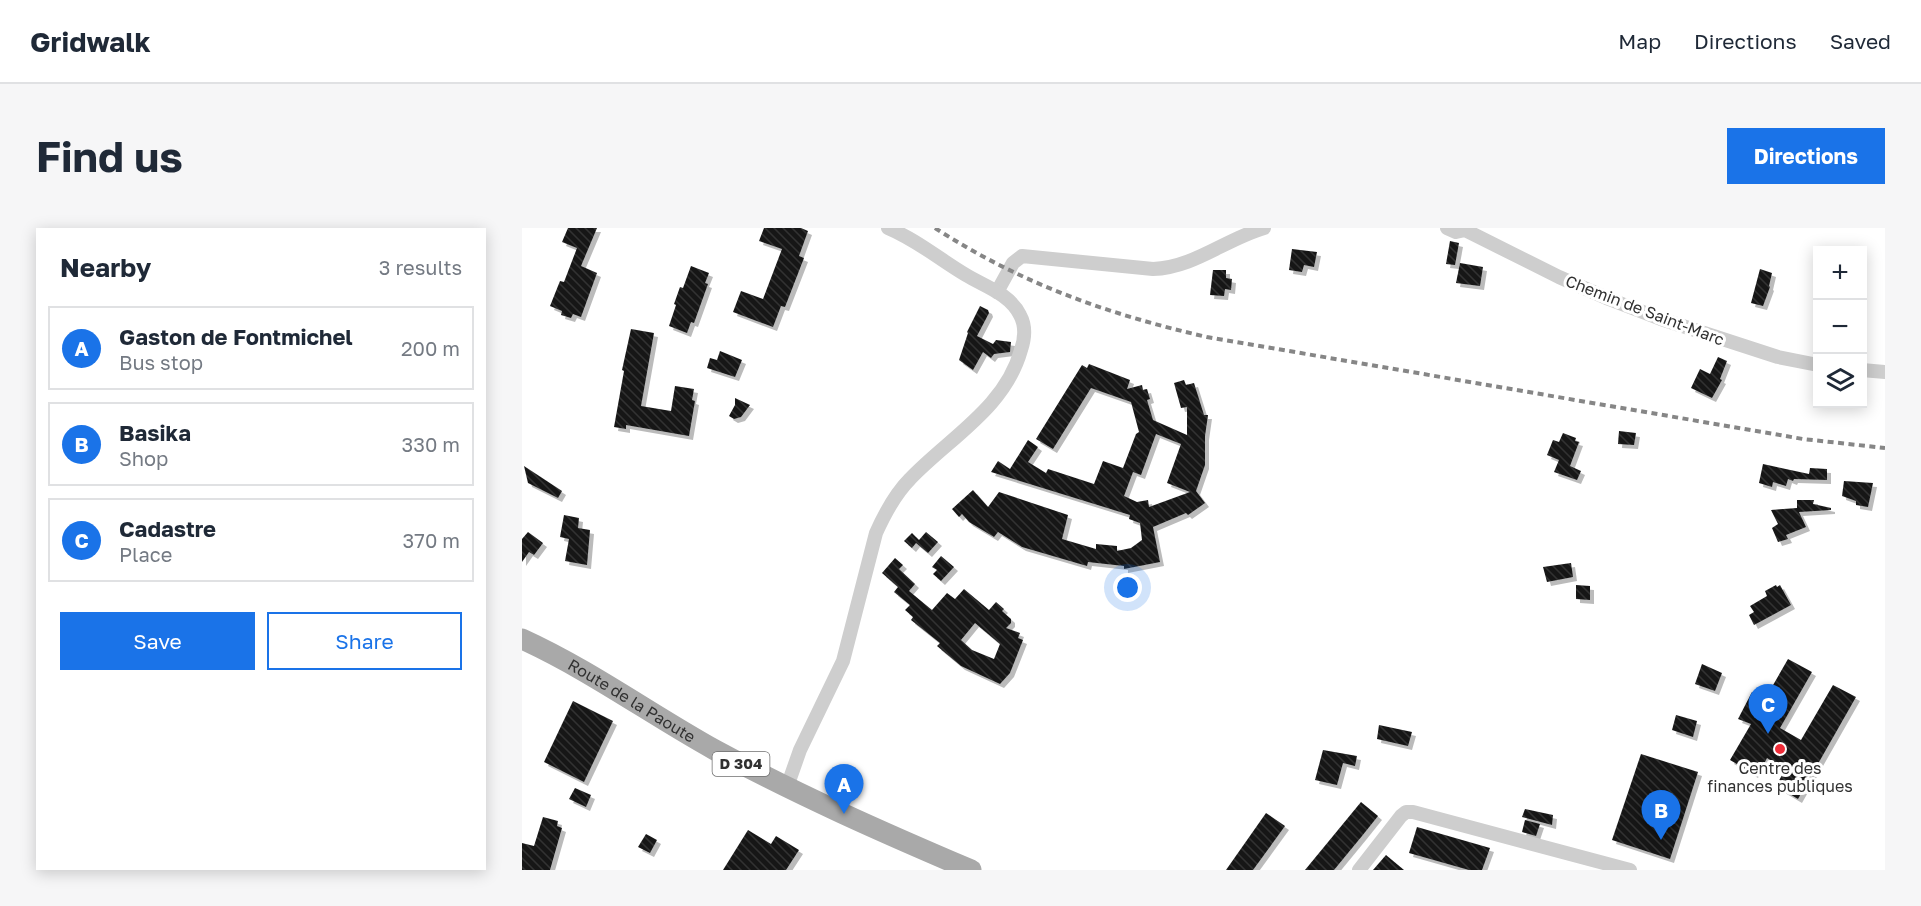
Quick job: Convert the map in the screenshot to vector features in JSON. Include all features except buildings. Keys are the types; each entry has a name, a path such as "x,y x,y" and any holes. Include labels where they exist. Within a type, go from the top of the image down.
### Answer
{"main road":[{"name":"Route de la Paoute","path":"522,639 578,667 715,750 787,787 970,870"}],"street":[{"path":"787,787 800,750 843,661 876,533 885,514 896,495 910,479 1002,392 1018,361 1024,342 1024,326 1019,313 1010,302 909,237 888,228"},
{"path":"997,292 1013,263 1022,256 1170,269 1230,240 1264,228"},
{"name":"Chemin de Saint-Marc","path":"1447,228 1456,232 1466,230 1559,277 1661,319 1778,357 1813,364"},
{"path":"1867,370 1885,372"},
{"path":"1359,870 1401,816 1413,812 1630,870"}],"railway":[{"path":"935,228 1000,265 1066,295 1135,318 1207,337 1803,439 1885,448"}],"place":[{"name":"Cadastre","path":"1768,734"},
{"name":"Centre des finances publiques","path":"1780,749"},
{"name":"Gaston de Fontmichel","path":"844,814"},
{"name":"Basika","path":"1661,840"}]}
